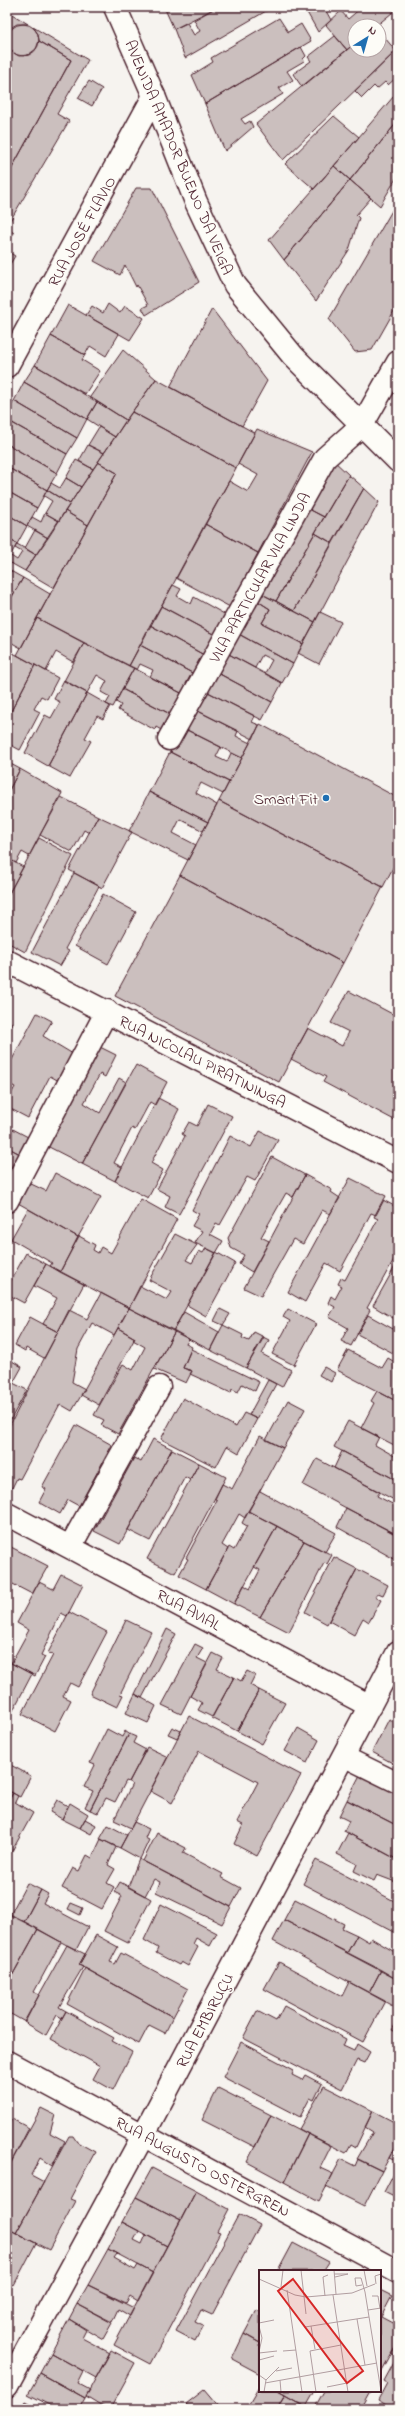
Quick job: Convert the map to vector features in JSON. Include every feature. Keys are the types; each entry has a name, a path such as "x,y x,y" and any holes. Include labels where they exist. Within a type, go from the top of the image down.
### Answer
{"street":[{"name":"AVENIDA AMADOR BUENO DA VEIGA","path":"115,7 154,96 196,202 235,285 293,356 398,461"},
{"name":"RUA JOSÉ FLAVIO","path":"7,366 154,96"},
{"name":"VILA PARTICULAR VILA LINDA","path":"169,739 326,458 362,425 398,362"},
{"name":"RUA NICOLAU PIRATININGA","path":"7,961 107,1011 398,1162"},
{"path":"7,1201 107,1011"},
{"path":"70,1547 159,1387"},
{"name":"RUA AVIAL","path":"7,1514 370,1706"},
{"name":"RUA EMBIRUÇU","path":"7,2386 144,2134 398,1652"},
{"name":"RUA AUGUSTO OSTERGREN","path":"7,2062 144,2134 398,2272"}],"lane":[{"path":"343,1756 398,1783"}],"building":[{"path":"164,7 217,7 174,29"},
{"path":"217,7 273,7 185,58 174,29 187,23 194,35 200,31 194,20"},
{"path":"304,7 335,7 326,11 331,20 318,32"},
{"path":"362,7 398,8 386,18 349,18"},
{"path":"7,11 28,24 17,24 12,27 7,35"},
{"path":"341,11 347,18 347,50 326,25"},
{"path":"279,18 288,32 301,24 311,41 205,104 192,75 213,62 211,58"},
{"path":"20,24 26,24 35,28 39,40 35,52 26,56 20,56 11,52 7,43 7,37 11,28"},
{"path":"33,27 88,60 57,114 69,121 7,226 7,177 71,60 39,41 38,34"},
{"path":"335,36 347,50 302,87 293,74 311,61 308,57"},
{"path":"387,40 396,51 283,160 256,124 347,50 347,58 387,58"},
{"path":"39,41 71,60 7,177 7,54 9,50 19,56 28,55 36,49"},
{"path":"301,47 306,56 303,59 304,61 287,71 293,80 279,88 283,94 241,119 245,124 250,121 253,127 225,151 205,104"},
{"path":"398,49 398,76 388,85 385,82 377,89 374,86 362,98 355,91"},
{"path":"89,81 102,89 92,106 78,98"},
{"path":"394,96 398,99 398,121 350,180 334,166"},
{"path":"334,116 359,137 314,189 285,164"},
{"path":"398,121 398,175 380,206 350,180"},
{"path":"334,166 350,180 284,260 269,240"},
{"path":"350,180 371,198 356,215 359,218 349,250 316,301 284,260"},
{"path":"136,188 152,188 199,282 146,315 142,308 148,305 137,285 136,287 125,265 120,275 94,261"},
{"path":"397,202 398,304 372,350 355,352 329,319"},
{"path":"7,228 14,233 7,244"},
{"path":"7,251 15,256 7,269"},
{"path":"108,304 120,313 125,306 144,318 130,340 86,315 92,306 103,313"},
{"path":"68,305 119,334 106,356 90,346 85,355 51,336"},
{"path":"212,309 267,381 242,426 170,387"},
{"path":"51,336 85,355 82,360 100,371 85,394 35,365"},
{"path":"123,350 156,379 126,420 90,397"},
{"path":"35,365 97,402 87,419 24,382"},
{"path":"156,379 255,433 236,468 132,412"},
{"path":"24,382 87,419 77,438 14,401"},
{"path":"14,401 77,438 67,454 7,420 7,413"},
{"path":"97,402 126,420 115,437 87,419"},
{"path":"132,412 236,468 129,666 37,618 117,473 98,462"},
{"path":"7,420 67,454 57,473 7,444"},
{"path":"99,427 115,437 104,453 88,445"},
{"path":"257,429 312,452 258,553 205,524 229,481 248,492 258,475 238,464"},
{"path":"7,444 57,473 47,490 7,467"},
{"path":"88,445 104,453 93,469 79,461"},
{"path":"332,459 349,475 324,517 305,507"},
{"path":"76,460 93,469 81,487 66,478"},
{"path":"98,462 117,473 88,525 65,511"},
{"path":"7,467 47,490 37,508 7,491"},
{"path":"349,475 364,488 332,543 315,533"},
{"path":"66,478 81,487 70,504 47,490 51,483 60,488"},
{"path":"364,488 379,502 315,622 294,611"},
{"path":"47,490 70,504 59,521 45,513 52,501 44,496"},
{"path":"7,491 37,508 27,526 7,514"},
{"path":"305,507 324,517 276,601 258,592"},
{"path":"65,511 88,525 54,588 25,571"},
{"path":"45,513 59,521 48,538 27,526 32,517 41,522"},
{"path":"7,514 27,526 17,544 7,538"},
{"path":"205,524 258,553 230,607 176,578"},
{"path":"35,530 48,538 36,555 25,548"},
{"path":"315,533 332,543 294,611 276,601"},
{"path":"7,538 17,544 7,561"},
{"path":"17,544 36,555 25,571 7,561 11,556 17,560 22,552 15,548"},
{"path":"7,569 23,578 7,605"},
{"path":"23,578 50,594 21,648 7,640 7,605"},
{"path":"173,585 181,589 177,596 191,604 194,597 226,615 215,635 161,606"},
{"path":"258,592 315,622 303,644 262,623 270,609 256,600"},
{"path":"256,600 270,609 262,623 303,644 293,664 235,632"},
{"path":"161,606 215,635 204,655 150,625"},
{"path":"320,612 341,622 319,664 298,653"},
{"path":"37,618 84,643 73,662 56,652 46,671 17,655"},
{"path":"150,625 204,655 194,674 140,645"},
{"path":"235,632 293,664 282,683 265,673 272,660 262,655 255,668 225,652"},
{"path":"84,643 134,668 113,707 106,704 110,697 101,692 107,681 97,675 87,693 64,681"},
{"path":"140,645 194,674 183,694 150,677 153,670 140,664 137,670 129,666"},
{"path":"7,649 13,653 7,664"},
{"path":"225,652 282,683 272,702 214,671"},
{"path":"13,653 35,665 7,719 7,676 11,668 7,664"},
{"path":"35,665 58,678 47,699 41,696 34,709 40,712 20,750 7,743 7,719"},
{"path":"134,668 183,694 172,715 122,689"},
{"path":"214,671 272,702 262,720 204,690"},
{"path":"64,680 87,693 48,766 25,753 45,715 51,718 60,702 54,699"},
{"path":"122,689 172,715 163,731 156,727 155,730 118,710 121,705 116,702"},
{"path":"204,690 255,716 252,722 259,725 253,739 194,709"},
{"path":"87,693 110,706 103,719 97,716 85,738 91,741 70,778 48,766"},
{"path":"194,709 238,731 236,736 250,743 242,758 183,728"},
{"path":"260,724 398,798 398,858 383,887 219,801"},
{"path":"183,728 221,747 216,757 227,762 231,753 242,758 229,782 170,752"},
{"path":"170,752 229,782 223,794 201,783 196,793 217,805 208,822 149,792"},
{"path":"7,762 20,769 7,794"},
{"path":"20,769 62,793 29,856 22,852 16,863 7,858 7,794"},
{"path":"149,792 208,822 203,831 180,819 173,833 196,845 188,860 129,831"},
{"path":"61,797 98,816 89,833 84,830 72,852 40,835"},
{"path":"219,801 383,887 343,963 180,875"},
{"path":"98,816 132,832 102,888 69,870"},
{"path":"39,838 73,856 25,952 7,942 7,897"},
{"path":"7,858 23,867 7,897"},
{"path":"74,873 99,886 65,949 69,951 60,966 32,952"},
{"path":"180,875 343,963 279,1082 115,996"},
{"path":"103,894 136,912 108,964 75,946"},
{"path":"349,991 398,1017 398,1122 323,1082 326,1077 291,1059 308,1028 342,1046 349,1032 331,1023"},
{"path":"37,1013 52,1021 43,1036 73,1054 59,1081 50,1076 28,1118 7,1107 7,1101 15,1087 7,1083 7,1069"},
{"path":"7,1020 12,1023 7,1033"},
{"path":"100,1047 116,1055 105,1077 100,1074 84,1103 100,1113 119,1078 126,1082 82,1164 47,1146"},
{"path":"7,1059 11,1061 7,1069"},
{"path":"136,1065 167,1082 155,1105 150,1102 135,1130 132,1128 114,1163 122,1167 115,1181 82,1164"},
{"path":"158,1098 179,1109 151,1163 163,1170 148,1198 115,1181"},
{"path":"208,1104 232,1116 179,1214 165,1207 170,1196 157,1189 185,1136 182,1134 189,1122 197,1126"},
{"path":"7,1126 28,1137 20,1154 7,1147"},
{"path":"260,1131 278,1140 255,1181 247,1177 220,1225 216,1223 210,1234 223,1241 216,1253 195,1243 202,1231 192,1226 199,1214 192,1210 230,1136 251,1147"},
{"path":"7,1147 20,1154 11,1169 7,1166"},
{"path":"272,1157 305,1175 293,1197 286,1193 261,1237 269,1241 252,1272 239,1264 244,1255 231,1248 228,1238"},
{"path":"55,1173 101,1197 78,1237 18,1203 29,1183 46,1191"},
{"path":"305,1175 332,1190 331,1192 340,1198 330,1214 322,1210 303,1244 293,1239 261,1296 244,1288"},
{"path":"350,1178 386,1196 376,1215 371,1213 340,1271 326,1263 305,1302 288,1292"},
{"path":"141,1199 177,1219 129,1308 60,1272 79,1236 95,1245 93,1250 98,1253 101,1247 111,1253"},
{"path":"383,1200 398,1208 398,1252 367,1308 370,1310 351,1346 341,1341 348,1328 329,1317 335,1307 328,1303 331,1296 335,1299 342,1286 338,1284 341,1278 345,1280 378,1219 374,1217"},
{"path":"28,1209 78,1237 60,1272 50,1266 52,1263 11,1239"},
{"path":"175,1234 197,1245 186,1260 192,1263 199,1251 203,1253 206,1248 216,1253 173,1331 129,1308 140,1286 167,1300 172,1292 149,1280"},
{"path":"216,1252 235,1263 206,1316 187,1305"},
{"path":"26,1253 46,1264 24,1303 7,1294 7,1288"},
{"path":"398,1261 398,1321 373,1306"},
{"path":"46,1264 84,1284 58,1332 43,1324 57,1298 34,1286"},
{"path":"101,1293 129,1308 114,1335 92,1323 78,1349 72,1382 85,1389 72,1411 60,1404 20,1479 17,1478 12,1488 7,1486 7,1431 69,1310 87,1319"},
{"path":"129,1308 175,1331 118,1434 101,1425 104,1420 94,1415 123,1364 133,1370 145,1347 133,1340 135,1338 118,1328"},
{"path":"220,1309 230,1314 223,1325 214,1321"},
{"path":"288,1309 316,1324 294,1365 272,1354 290,1321 283,1317"},
{"path":"184,1312 219,1332 210,1350 173,1331"},
{"path":"368,1315 395,1330 398,1325 398,1344 393,1353 357,1334"},
{"path":"30,1317 58,1332 44,1358 26,1348 25,1351 15,1345"},
{"path":"223,1325 243,1335 242,1338 249,1341 254,1332 264,1337 246,1368 210,1350"},
{"path":"118,1328 135,1338 99,1405 81,1395"},
{"path":"175,1331 189,1339 186,1344 192,1347 183,1368 192,1371 186,1383 154,1369"},
{"path":"263,1337 269,1340 262,1354 291,1370 282,1387 246,1368"},
{"path":"398,1344 398,1356 393,1353"},
{"path":"191,1349 259,1382 255,1391 242,1384 238,1392 232,1389 231,1393 190,1374 192,1371 183,1368"},
{"path":"348,1350 382,1368 388,1358 398,1364 398,1402 337,1370"},
{"path":"7,1358 22,1367 13,1383 27,1390 7,1426"},
{"path":"324,1367 335,1373 331,1382 319,1375"},
{"path":"268,1380 276,1384 257,1419 249,1415"},
{"path":"377,1391 398,1402 398,1447 361,1428 374,1403 371,1401"},
{"path":"183,1398 236,1427 244,1413 257,1419 239,1453 227,1446 216,1467 161,1439"},
{"path":"288,1400 305,1409 283,1448 266,1440"},
{"path":"348,1421 379,1437 375,1445 398,1458 398,1481 334,1447"},
{"path":"76,1425 112,1445 79,1506 68,1500 60,1514 39,1502 46,1489 42,1487"},
{"path":"260,1436 283,1448 245,1518 239,1514 222,1545 228,1549 206,1589 179,1575 188,1559 186,1558 217,1500 215,1499 222,1484 232,1489"},
{"path":"153,1439 172,1449 120,1544 94,1531 134,1458 141,1462"},
{"path":"172,1449 199,1463 190,1480 185,1477 150,1541 128,1530"},
{"path":"342,1451 398,1481 398,1502 334,1468"},
{"path":"317,1459 380,1492 377,1496 398,1507 398,1529 395,1534 303,1485"},
{"path":"199,1463 226,1477 175,1573 147,1559"},
{"path":"260,1491 336,1533 325,1552 248,1511"},
{"path":"346,1508 398,1535 396,1560 337,1527"},
{"path":"248,1511 277,1526 234,1604 206,1589 229,1547 234,1550 247,1526 242,1523"},
{"path":"277,1526 304,1541 260,1617 234,1604 244,1585 250,1589 260,1570 254,1567"},
{"path":"304,1541 332,1555 327,1564 324,1563 289,1632 260,1617"},
{"path":"11,1547 48,1566 32,1594 7,1581 7,1556"},
{"path":"334,1557 357,1569 327,1624 305,1612"},
{"path":"357,1569 388,1585 383,1595 378,1593 375,1597 381,1600 369,1622 363,1618 354,1635 329,1621"},
{"path":"61,1574 83,1585 67,1616 61,1613 41,1655 45,1657 35,1676 11,1663 29,1630 17,1623 39,1582 53,1589"},
{"path":"69,1612 107,1632 78,1687 70,1683 63,1696 71,1700 55,1731 22,1714 53,1655 48,1653"},
{"path":"126,1620 151,1632 120,1694 123,1695 117,1707 90,1694"},
{"path":"167,1629 176,1634 142,1698 135,1694"},
{"path":"195,1644 203,1648 197,1658 207,1663 181,1714 162,1705"},
{"path":"213,1653 223,1658 217,1669 234,1677 212,1717 198,1710 202,1703 190,1696"},
{"path":"7,1661 32,1674 7,1722"},
{"path":"247,1671 255,1675 250,1685 259,1690 237,1731 212,1718 234,1677 241,1681"},
{"path":"259,1690 285,1703 262,1744 237,1731"},
{"path":"135,1694 156,1706 148,1723 126,1713"},
{"path":"189,1716 301,1775 257,1856 234,1844 243,1825 237,1822 258,1782 199,1751 172,1803 150,1791"},
{"path":"389,1719 398,1723 398,1766 372,1752"},
{"path":"172,1727 181,1731 177,1738 168,1734"},
{"path":"298,1728 319,1740 307,1763 285,1751"},
{"path":"107,1729 122,1737 125,1731 129,1734 90,1810 85,1807 93,1791 84,1787 95,1765 90,1763"},
{"path":"129,1734 136,1737 133,1743 146,1750 129,1782 126,1781 115,1802 106,1798 98,1813 90,1810"},
{"path":"147,1747 168,1757 131,1828 114,1820 132,1784 129,1782"},
{"path":"7,1763 31,1776 20,1797 7,1790"},
{"path":"360,1775 398,1795 398,1826 347,1800"},
{"path":"7,1790 13,1793 8,1802 7,1801"},
{"path":"13,1793 18,1796 15,1802 33,1813 7,1860 7,1803"},
{"path":"57,1800 68,1806 62,1819 50,1812"},
{"path":"347,1800 398,1826 398,1860 344,1831 349,1821 339,1816"},
{"path":"70,1803 88,1814 80,1828 62,1819"},
{"path":"85,1819 96,1825 91,1834 80,1828"},
{"path":"134,1822 149,1829 145,1838 149,1840 140,1859 120,1848"},
{"path":"108,1825 127,1835 120,1848 100,1839"},
{"path":"157,1833 186,1848 183,1853 223,1874 221,1877 241,1888 231,1907 143,1861"},
{"path":"348,1833 398,1860 398,1883 377,1875 374,1881 354,1871 357,1864 337,1854"},
{"path":"101,1839 116,1847 108,1865 115,1869 107,1883 114,1887 102,1909 62,1888 73,1868 79,1871 87,1855 92,1858"},
{"path":"139,1859 231,1907 222,1924 156,1892 160,1882 154,1879 145,1896 128,1887"},
{"path":"316,1860 398,1903 398,1934 303,1884"},
{"path":"120,1882 151,1899 128,1943 104,1931 122,1896 114,1892"},
{"path":"27,1883 41,1890 24,1922 10,1915"},
{"path":"41,1890 48,1894 43,1903 88,1927 76,1950 24,1922"},
{"path":"295,1899 344,1924 342,1928 357,1935 347,1953 284,1920"},
{"path":"71,1903 83,1908 80,1915 68,1909"},
{"path":"161,1904 217,1933 210,1946 196,1938 193,1944 198,1947 188,1966 181,1962 179,1965 156,1953 158,1948 144,1940"},
{"path":"10,1914 38,1929 7,1985 7,1919"},
{"path":"284,1920 381,1970 369,1993 273,1941"},
{"path":"38,1929 61,1942 34,1992 39,1995 25,2022 9,2013 7,2016 7,1985"},
{"path":"96,1935 118,1947 110,1962 115,1964 121,1953 188,1989 173,2017 79,1965"},
{"path":"357,1935 369,1942 371,1938 398,1954 398,1980 347,1953"},
{"path":"67,1945 85,1954 79,1965 83,1967 59,2007 66,2011 62,2018 57,2015 46,2035 24,2022"},
{"path":"279,1962 342,1996 349,1982 385,2001 363,2042 264,1989"},
{"path":"85,1968 173,2017 165,2033 149,2025 139,2044 67,2004"},
{"path":"381,1970 398,1980 398,2009 369,1993"},
{"path":"284,2006 346,2039 343,2046 354,2051 357,2044 370,2052 364,2063 357,2060 342,2089 243,2038 257,2011 276,2021"},
{"path":"66,2011 114,2038 112,2041 132,2052 113,2090 93,2079 100,2066 51,2039"},
{"path":"398,2020 398,2033 392,2030"},
{"path":"241,2042 294,2070 292,2075 302,2080 305,2075 322,2084 314,2100 310,2098 300,2117 223,2077"},
{"path":"324,2086 373,2111 356,2147 351,2144 346,2153 299,2129"},
{"path":"218,2088 271,2115 255,2147 202,2120"},
{"path":"41,2108 55,2115 50,2133 65,2141 52,2166 40,2158 31,2175 44,2182 16,2233 7,2228 7,2170"},
{"path":"373,2111 398,2124 398,2141 382,2171 357,2159 373,2132 365,2127"},
{"path":"271,2115 308,2134 284,2182 247,2162"},
{"path":"12,2119 29,2128 7,2170 7,2127"},
{"path":"308,2134 331,2146 320,2168 333,2174 319,2201 284,2182"},
{"path":"69,2136 73,2136 77,2142 95,2152 70,2199 75,2201 49,2250 16,2233"},
{"path":"398,2141 398,2162 389,2158"},
{"path":"341,2159 355,2166 358,2159 382,2171 364,2206 326,2187"},
{"path":"398,2165 398,2199 384,2192"},
{"path":"152,2168 196,2191 181,2220 136,2197"},
{"path":"196,2191 229,2209 217,2232 220,2233 150,2364 114,2345"},
{"path":"136,2197 181,2220 167,2246 122,2222"},
{"path":"239,2214 260,2225 212,2315 201,2310 195,2322 203,2326 195,2341 176,2331"},
{"path":"122,2222 139,2231 134,2240 142,2244 146,2235 167,2246 153,2273 108,2249"},
{"path":"7,2228 36,2243 14,2285 7,2281"},
{"path":"293,2243 329,2262 324,2270 279,2270"},
{"path":"108,2249 117,2254 114,2258 135,2270 138,2265 153,2273 138,2301 130,2296 126,2303 88,2285"},
{"path":"88,2285 134,2308 130,2316 118,2309 112,2322 77,2304"},
{"path":"381,2290 392,2296 381,2317"},
{"path":"77,2304 112,2323 103,2339 69,2319"},
{"path":"257,2310 259,2311 259,2342 244,2334"},
{"path":"381,2317 398,2326 398,2343 381,2373"},
{"path":"69,2319 86,2330 82,2338 110,2353 96,2378 51,2353"},
{"path":"244,2334 259,2342 259,2373 232,2359"},
{"path":"398,2343 398,2399 393,2409 378,2400 387,2383 384,2381 397,2357 391,2354"},
{"path":"111,2350 135,2363 110,2409 107,2409 86,2396"},
{"path":"51,2353 83,2371 77,2383 90,2390 85,2398 40,2373"},
{"path":"40,2373 85,2398 79,2409 57,2409 28,2394"},
{"path":"259,2387 259,2392 280,2392 285,2395 277,2409 246,2409"},
{"path":"204,2390 220,2409 191,2409 186,2404"},
{"path":"280,2392 314,2392 306,2407"},
{"path":"323,2392 369,2392 360,2409 314,2409"},
{"path":"285,2395 306,2407 305,2409 277,2409"},
{"path":"398,2399 398,2409 393,2409"},
{"path":"25,2401 40,2409 20,2409"}],"place":[{"name":"Smart Fit","path":"326,798"}]}
